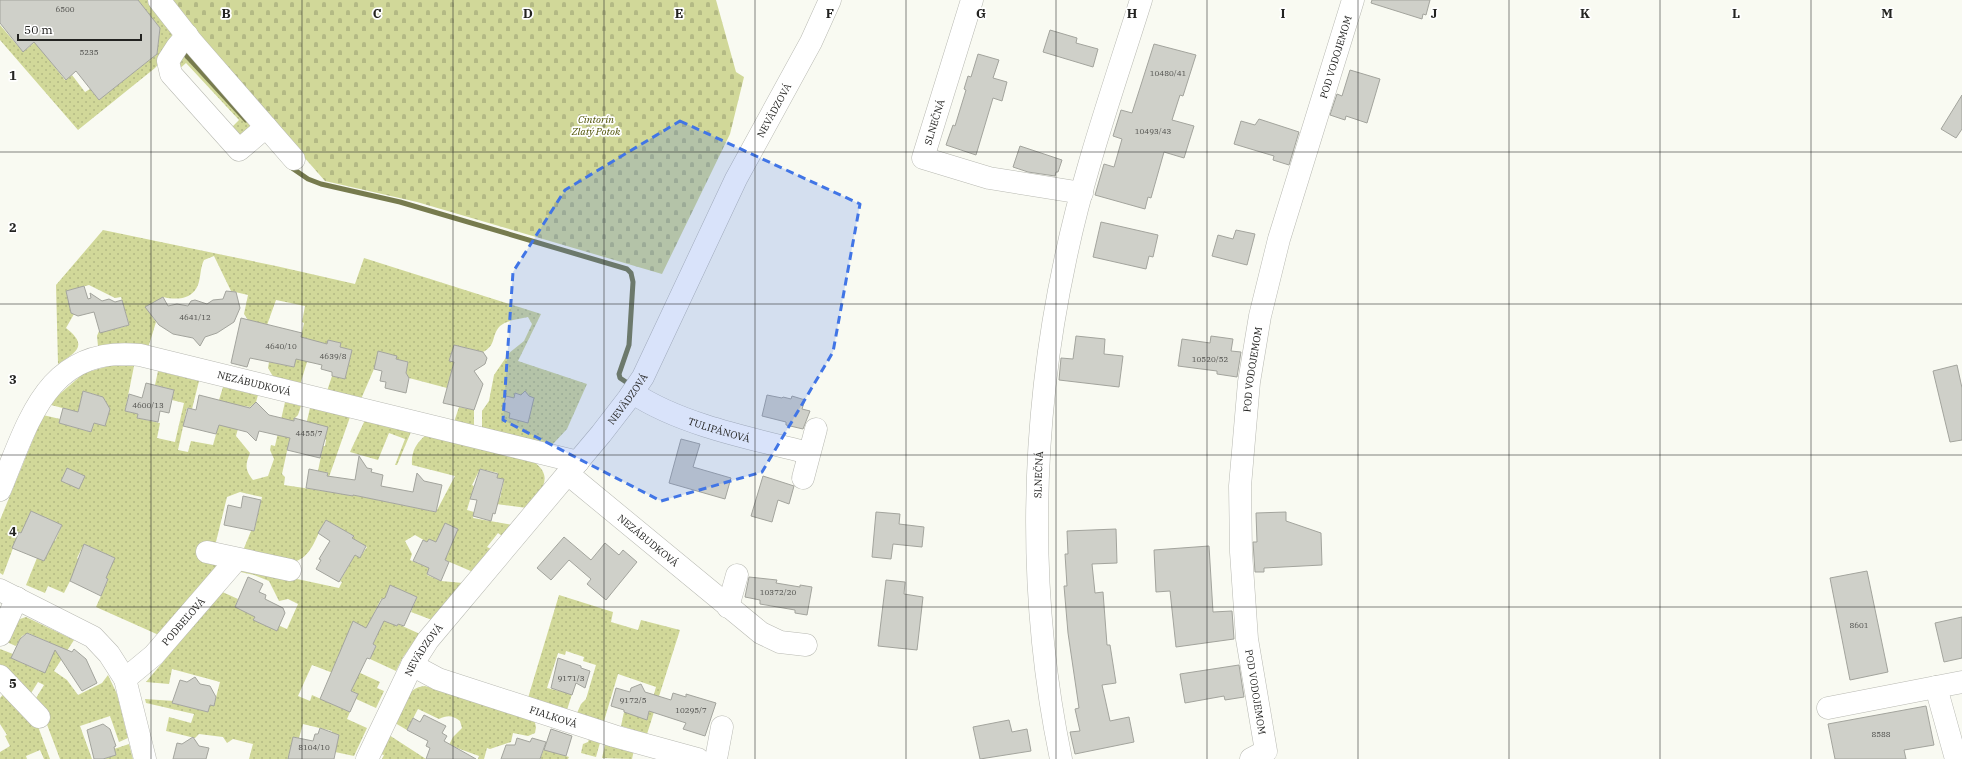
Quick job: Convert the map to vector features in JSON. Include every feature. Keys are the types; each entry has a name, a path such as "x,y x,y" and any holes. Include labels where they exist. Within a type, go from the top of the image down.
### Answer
{"street":[{"path":"160,0 187,36 294,159"},
{"name":"NEVÄDZOVÁ","path":"367,759 412,665 428,640 573,468 633,393 655,352 736,179 808,48 830,0"},
{"name":"SLNEČNÁ","path":"972,0 923,158 989,178 1082,193"},
{"name":"SLNEČNÁ","path":"1061,759 1055,731 1044,644 1039,586 1038,483 1048,359 1065,260 1082,193 1141,0"},
{"name":"POD VODOJEMOM","path":"1258,755 1240,552 1240,486 1249,382 1260,316 1277,247 1353,0"},
{"path":"187,36 177,46 168,62 171,74 239,150 266,127"},
{"name":"NEZÁBUDKOVÁ","path":"0,490 26,429 39,403 53,383 70,368 86,360 115,354 140,355 573,468 728,607 761,633 780,642 806,645"},
{"name":"TULIPÁNOVÁ","path":"633,393 651,405 697,422 809,454"},
{"path":"803,478 816,429"},
{"path":"207,552 290,570"},
{"name":"PODBEĽOVÁ","path":"125,679 154,655 237,559"},
{"path":"728,607 737,575"},
{"path":"0,635 8,594 93,637 109,654 125,679 146,759"},
{"name":"FIALKOVÁ","path":"412,665 438,679 614,736 698,759"},
{"path":"0,676 39,717"},
{"path":"1828,708 1962,682"},
{"path":"1936,687 1956,759"},
{"path":"716,759 722,727"}],"highlighted area":[{"path":"680,121 860,204 833,352 762,472 661,501 503,420 513,272 565,190"}],"green space":[{"path":"138,0 154,0 173,36 162,60 155,68 78,130 0,40 0,25 23,52 35,42 65,80 72,75 85,92 90,89 99,100 157,54 160,28"},
{"name":"Cintorín Zlatý Potok","path":"166,0 716,0 736,72 744,77 730,134 662,274 417,202 325,181"},
{"path":"184,50 253,126 240,135 230,129 239,120 186,63 177,71"},
{"path":"103,230 355,284 364,258 541,314 518,361 587,384 567,429 552,445 482,429 482,411 489,401 494,375 509,353 524,341 532,324 528,317 510,321 500,326 497,329 492,343 483,352 454,345 449,360 454,362 447,388 409,378 406,373 408,362 396,359 397,356 374,369 361,399 327,391 332,376 345,379 352,350 340,347 341,343 328,340 327,344 319,342 314,363 307,362 300,385 274,378 268,368 269,362 294,367 304,323 302,322 305,306 276,300 267,325 248,320 244,314 248,295 231,291 214,256 204,260 198,285 192,294 183,298 163,297 151,315 156,322 148,348 133,345 98,346 97,336 99,331 102,332 127,326 129,324 121,297 115,298 89,285 66,291 71,312 74,314 66,328 73,334 78,344 75,352 58,364 56,285"},
{"path":"109,366 134,366 125,411 138,414 137,418 160,423 157,438 175,442 184,403 172,400 174,390 155,385 158,371 199,381 192,409 187,408 178,450 188,452 191,441 213,445 222,413 219,400 223,387 258,395 256,402 250,407 244,406 236,436 250,453 247,461 247,470 253,480 268,476 274,459 270,450 271,445 275,446 285,402 301,406 298,415 294,419 282,474 285,477 284,485 353,495 436,512 455,476 412,465 412,456 415,448 419,441 426,435 534,462 541,468 545,480 540,491 527,508 496,504 497,497 500,498 504,480 497,478 498,473 480,469 472,485 474,486 467,510 474,512 473,518 513,525 502,536 498,533 487,547 491,549 473,572 445,560 427,542 415,535 405,541 412,554 410,560 429,568 427,575 441,581 463,583 432,620 411,612 417,597 390,586 385,598 381,599 373,615 397,626 398,624 420,634 403,657 396,671 370,659 376,646 373,644 378,634 353,622 336,662 380,682 377,688 384,691 376,708 356,699 358,694 347,689 341,676 312,665 298,696 310,701 312,695 350,712 347,719 367,728 354,756 335,752 339,735 331,733 332,731 303,724 299,738 293,737 288,759 249,759 253,744 233,739 227,743 223,737 199,734 195,738 166,731 169,717 191,723 194,714 146,703 145,699 174,701 172,703 208,712 210,705 214,705 220,682 172,669 169,684 146,682 178,644 218,590 238,599 235,607 287,629 298,604 288,599 279,601 269,581 254,575 236,571 251,569 339,588 342,582 340,581 355,555 360,557 367,547 352,538 354,536 326,520 309,551 298,560 291,563 242,553 251,531 254,531 262,497 240,492 227,497 215,546 216,568 161,636 96,607 108,580 105,578 115,558 84,544 77,558 80,561 64,593 48,586 45,593 26,585 37,558 52,539 55,541 62,525 31,511 24,527 25,534 19,532 3,575 0,573 0,520 43,415 60,419 59,423 91,432 94,423 105,426 109,410 105,400 100,398 100,396 83,391 78,412 51,405 55,398 84,373"},
{"path":"459,407 474,410 474,426 454,422"},
{"path":"310,408 350,417 324,491 328,473 318,471 323,446 325,446 326,440 306,425"},
{"path":"365,420 411,432 397,465 395,465 405,439 389,433 378,460 350,452"},
{"path":"559,595 613,612 611,622 638,630 641,620 680,630 647,734 621,726 624,712 647,719 656,687 618,674 604,721 577,713 581,704 586,699 596,665 583,661 584,657 566,651 565,655 558,653 547,688 572,694 567,710 528,698"},
{"path":"26,617 74,640 54,671 67,680 78,695 102,683 108,675 117,694 128,738 119,742 110,716 80,726 92,759 60,759 43,714 33,703 44,685 38,682 28,698 0,664 0,649 13,654 11,658 40,671 49,663 52,656 48,654 53,644 28,633 22,636 16,646 4,641 14,621"},
{"path":"425,686 534,719 536,727 535,733 528,736 513,733 511,742 490,749 487,748 484,759 478,759 479,756 449,745 453,737 462,728 460,721 455,718 447,716 439,719 418,709 407,730 395,723 409,694 419,687"},
{"path":"6,691 36,721 50,759 44,759 40,750 26,756 27,759 0,759 0,752 10,746 5,736 7,735 0,724 0,698"},
{"path":"389,735 426,759 382,759 384,755 380,754"},
{"path":"590,736 601,739 596,757 581,753 583,744 588,742"},
{"path":"606,741 634,750 632,759 602,758"},
{"path":"129,744 133,759 103,759 116,755 114,749"},
{"path":"544,749 569,757 568,759 540,759"}],"building":[{"path":"0,0 138,0 160,28 157,54 99,100 76,71 66,80 34,42 23,52 0,23"},
{"path":"1372,0 1430,0 1426,15 1423,14 1422,19 1371,3"},
{"path":"1050,30 1077,38 1076,43 1098,49 1093,67 1043,52"},
{"path":"1154,44 1196,55 1183,96 1180,95 1172,120 1194,126 1184,158 1164,152 1151,198 1148,197 1145,209 1095,195 1104,164 1114,167 1122,139 1113,136 1121,110 1132,113"},
{"path":"978,54 999,60 993,78 1007,82 1002,101 993,98 976,155 946,145 953,125 955,126 966,90 964,89 968,76 971,77"},
{"path":"1350,70 1380,79 1367,123 1346,116 1345,120 1330,115 1337,94 1342,96"},
{"path":"1962,95 1962,129 1956,138 1941,129"},
{"path":"1259,119 1299,132 1289,165 1273,160 1274,156 1234,144 1241,121 1255,125"},
{"path":"1020,146 1062,160 1055,176 1028,172 1013,167"},
{"path":"1101,222 1158,235 1153,257 1149,256 1146,269 1093,257"},
{"path":"1236,230 1255,234 1247,265 1212,256 1218,235 1233,239"},
{"path":"84,286 88,299 91,298 90,293 102,301 109,299 115,302 122,300 129,325 100,333 94,312 78,316 71,313 66,291"},
{"path":"226,291 236,292 240,308 234,322 217,333 205,337 200,346 193,338 173,334 159,325 145,307 163,297 168,306 177,304 188,306 191,301 195,300 207,304 213,300 223,299"},
{"path":"241,318 302,333 301,337 327,344 328,340 341,343 340,347 352,350 345,379 332,376 332,372 321,369 322,365 296,359 294,367 250,358 247,367 231,363"},
{"path":"1076,336 1105,339 1104,354 1123,356 1119,387 1059,380 1061,358 1073,359"},
{"path":"1211,336 1233,339 1231,351 1241,352 1237,377 1217,374 1217,371 1178,366 1182,339 1210,343"},
{"path":"454,345 483,352 487,358 485,364 474,371 483,384 474,410 443,403 454,362 449,361"},
{"path":"378,351 397,356 396,359 408,362 406,373 409,378 406,393 385,388 386,382 380,381 382,371 374,369"},
{"path":"1957,365 1962,388 1962,440 1950,442 1933,371"},
{"path":"146,383 174,390 169,413 160,411 158,422 137,418 138,414 125,411 129,394 142,398"},
{"path":"83,391 103,397 110,409 105,426 94,423 91,432 59,423 63,408 78,412"},
{"path":"525,391 529,396 534,398 528,423 509,418 510,413 502,410 506,396 514,398 515,393 521,395"},
{"path":"199,395 250,408 256,402 269,415 294,421 294,418 328,427 320,458 287,450 290,438 259,431 256,441 247,432 219,425 216,434 183,426 188,408 196,410"},
{"path":"767,395 791,399 792,396 805,400 802,409 810,411 803,429 786,425 786,422 762,416"},
{"path":"681,439 700,444 693,467 731,478 725,499 669,483"},
{"path":"359,456 367,468 372,469 371,472 383,475 381,486 413,492 417,473 424,481 442,485 436,512 353,495 306,488 309,469 328,473 327,476 355,480"},
{"path":"67,468 85,476 79,489 61,481"},
{"path":"480,469 498,474 497,478 504,479 495,514 493,513 491,521 473,516 477,500 470,499"},
{"path":"763,476 794,486 789,504 778,500 772,522 751,516"},
{"path":"243,496 261,500 254,531 224,525 228,505 241,508"},
{"path":"31,511 62,525 44,561 12,548"},
{"path":"876,512 900,514 899,524 924,527 922,547 893,544 891,559 872,557"},
{"path":"1286,512 1286,521 1321,533 1322,565 1264,568 1264,572 1255,572 1253,542 1257,542 1256,513"},
{"path":"326,520 354,536 352,538 366,546 360,558 355,555 339,582 316,569 321,560 319,559 330,541 318,533"},
{"path":"445,523 458,529 445,560 449,562 441,581 427,574 429,568 413,561 423,540 427,542 429,539 436,542"},
{"path":"1116,529 1117,563 1092,564 1095,593 1103,592 1107,645 1110,645 1116,683 1102,685 1110,721 1129,717 1134,742 1075,754 1070,732 1080,731 1075,709 1079,708 1068,633 1064,586 1067,586 1065,554 1068,554 1067,531"},
{"path":"564,537 591,560 605,543 619,555 623,550 637,562 606,600 587,584 591,579 569,560 551,580 537,568"},
{"path":"84,544 115,558 106,578 108,579 101,596 70,581"},
{"path":"1209,546 1213,612 1232,611 1234,639 1176,647 1170,591 1156,592 1154,550"},
{"path":"1867,571 1888,672 1850,680 1830,578"},
{"path":"248,577 263,584 259,592 266,595 265,599 283,608 285,613 277,631 253,620 255,617 235,607"},
{"path":"749,577 777,580 776,583 800,587 800,585 812,587 807,615 795,613 795,610 760,604 760,600 745,597"},
{"path":"886,580 905,582 904,594 923,597 917,650 878,646"},
{"path":"390,585 417,597 404,626 398,624 397,626 384,621 373,644 376,646 370,659 367,658 351,691 358,694 350,712 320,699 353,621 366,628 382,599 385,598"},
{"path":"1962,617 1962,658 1944,662 1935,623"},
{"path":"27,633 72,652 74,649 86,659 97,683 82,691 55,650 45,673 11,658 20,639"},
{"path":"558,658 581,666 581,668 590,671 585,688 576,683 572,695 551,688"},
{"path":"1239,665 1244,697 1225,700 1224,696 1185,703 1180,674"},
{"path":"195,677 200,684 210,686 216,697 214,706 210,705 208,712 172,703 180,680 187,682"},
{"path":"641,684 645,692 671,700 673,693 686,697 686,694 716,703 705,736 683,729 686,723 649,711 647,720 611,706 616,688 630,692 631,688"},
{"path":"1926,706 1934,745 1904,750 1906,759 1835,759 1828,724"},
{"path":"424,715 446,726 442,733 447,736 444,741 476,759 426,759 430,748 426,746 428,741 407,730 413,718 420,722"},
{"path":"1009,720 1012,732 1027,729 1031,751 980,759 973,727"},
{"path":"103,724 110,729 116,746 114,747 116,755 103,759 94,759 87,730"},
{"path":"320,728 339,735 334,759 288,759 293,737 313,741 315,734 318,734"},
{"path":"551,729 572,736 566,756 544,750"},
{"path":"193,737 199,746 209,748 206,759 173,759 177,743 182,744"},
{"path":"517,738 530,742 532,738 546,742 540,759 501,759 506,745 515,745"}],"waterway":[{"path":"185,54 246,120"},
{"path":"289,166 308,179 321,184 400,202 627,269 631,273 633,282 629,345 619,374 620,378 629,384"}]}
